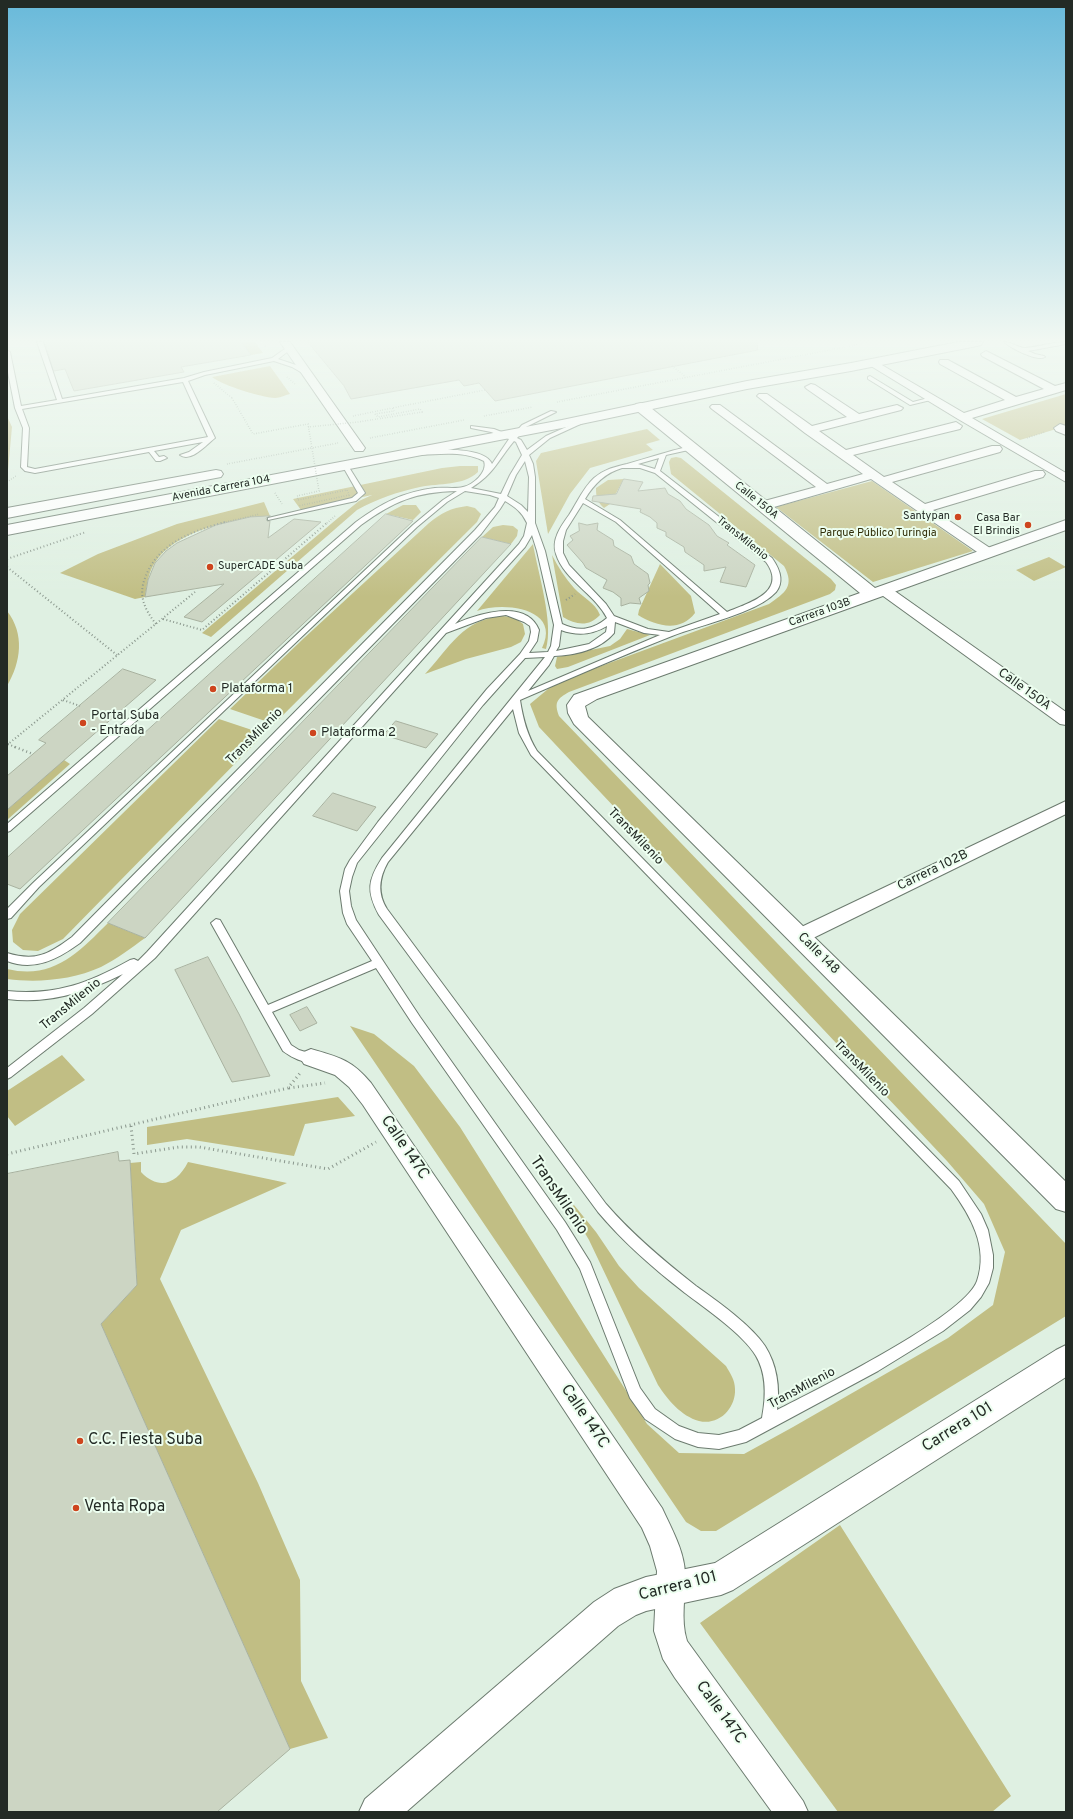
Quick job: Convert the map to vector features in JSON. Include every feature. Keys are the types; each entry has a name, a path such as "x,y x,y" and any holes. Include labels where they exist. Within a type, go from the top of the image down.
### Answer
{"street":[{"path":"346,427 363,444"},
{"name":"Avenida Carrera 104","path":"496,427 510,429 515,427"},
{"name":"Avenida Carrera 104","path":"342,453 400,454 510,429 532,427"},
{"name":"Calle 150A","path":"665,427 762,506 878,592 1066,720"},
{"path":"743,427 825,488"},
{"path":"805,427 988,553"},
{"path":"809,430 821,427"},
{"path":"843,454 938,427"},
{"path":"969,427 1002,446 1066,478"},
{"name":"Avenida Carrera 104","path":"10,537 35,535 132,506 342,453 363,444"},
{"path":"762,506 825,488 877,478 1002,446"},
{"name":"Avenida Carrera 104","path":"7,513 229,468"},
{"path":"923,509 1039,474"},
{"path":"7,501 29,501 95,496"},
{"name":"Carrera 103B","path":"576,705 581,699 591,695 1066,525"},
{"name":"Calle 148","path":"576,705 577,713 581,720 1066,1200"},
{"name":"Carrera 102B","path":"800,936 1066,807"},
{"name":"Calle 147C","path":"310,1058 344,1069 361,1087 381,1137 652,1518 664,1544 671,1571 669,1630 674,1648 686,1667 792,1812"},
{"name":"Carrera 101","path":"378,1812 606,1614 626,1601 646,1594 721,1578 1066,1360"}],"lane":[{"path":"26,427 24,467 27,470 34,471 212,438"},
{"path":"207,427 212,438"},
{"name":"TransMilenio","path":"7,957 20,961 41,959 64,950 76,940 478,532 498,508 526,454 548,437 572,427"},
{"path":"7,914 415,526 445,501 465,490 487,473 497,462 510,429"},
{"name":"TransMilenio","path":"7,1074 88,1010 151,955 522,545 528,536 532,523 532,477 526,454 521,443 510,429"},
{"path":"183,455 192,454 212,438"},
{"name":"TransMilenio","path":"671,634 647,631 611,618 603,605 567,566 560,554 560,536 590,486 602,474 612,469 663,454 691,448"},
{"path":"150,449 158,460 164,458"},
{"path":"400,454 453,452 474,454 487,460 489,466 487,473"},
{"path":"270,519 354,500 362,493 342,453"},
{"path":"657,472 663,454"},
{"name":"TransMilenio","path":"516,699 671,634 754,602 769,594 776,584 777,575 775,568 769,560 657,472 644,467 626,466"},
{"name":"TransMilenio","path":"7,829 366,517 396,500 411,494 439,490 465,490 504,498 519,506 532,523 543,558 558,625 555,646 551,654 516,699 377,872 374,882 374,893 377,903 602,1208 631,1240 654,1260 721,1311 753,1342 760,1352 769,1371 772,1386 773,1400 768,1423"},
{"path":"582,500 618,521 725,614"},
{"name":"TransMilenio","path":"443,632 483,615 503,613 517,615 531,623 535,628 536,633 532,644 491,690 360,852 348,872 344,885 346,909 351,921 421,1027 561,1226 585,1266 635,1393 650,1414 675,1432 698,1440 719,1442 741,1438 894,1354 955,1315 973,1298 983,1282 987,1266 987,1247 980,1224 971,1205 955,1185 534,753 524,738 520,727 516,699"},
{"path":"558,625 567,630 586,632 599,628 611,618"},
{"path":"522,656 577,650 596,644 610,633 611,618"},
{"path":"216,923 287,1048 296,1054 310,1058"},
{"name":"TransMilenio","path":"7,995 24,997 48,995 75,990 114,975 151,955"},
{"path":"265,1011 378,962"}],"path":[{"path":"249,427 253,434 292,427"},
{"path":"291,507 349,495 347,490 298,500 297,496 319,491 308,427"},
{"path":"326,427 329,431"},
{"path":"229,468 342,453 363,444 450,427"},
{"path":"1002,446 1063,429"},
{"path":"333,437 342,453"},
{"path":"162,619 202,630 354,500"},
{"path":"156,624 147,613 141,595 146,571 151,561 164,548 200,529 231,519 263,513"},
{"path":"7,567 118,655"},
{"path":"7,745 195,592"},
{"path":"62,700 80,706"},
{"path":"7,745 33,754"},
{"path":"288,1088 310,1058"},
{"path":"7,1154 288,1088 327,1083"},
{"path":"131,1126 134,1154 179,1147 199,1147 328,1169 381,1137"}],"green space":[{"path":"7,427 12,427 8,470"},
{"path":"996,427 1063,427 1020,440"},
{"path":"647,429 660,440 646,444 653,450 590,468 570,494 548,534 536,461 541,453"},
{"path":"671,458 681,458 831,579 836,585 835,590 830,594 569,692 558,701 557,707 559,716 1066,1244 1066,1316 716,1531 701,1531 686,1522 350,1026 374,1034 414,1066 460,1127 647,1424 679,1453 744,1454 948,1338 993,1305 1005,1252 984,1204 947,1161 539,727 530,704 548,689 566,679 769,604 780,596 787,588 789,579 784,566 671,474 669,462"},
{"path":"478,466 478,472 465,480 458,482 420,487 395,494 372,502 357,510 211,637 202,633 338,518 359,501 372,495 301,510 293,499 442,468"},
{"path":"624,479 610,504 604,508 597,499 596,488 608,480"},
{"name":"Parque Público Turingia","path":"872,481 973,551 873,582 776,507"},
{"path":"264,502 270,516 240,520 206,528 190,535 163,552 150,572 145,597 135,599 60,573 98,554 177,524"},
{"path":"403,505 416,505 421,512 413,520 386,514"},
{"path":"467,506 475,508 481,514 477,522 274,724 230,709 303,639 429,523 446,512"},
{"path":"503,525 513,526 518,530 517,536 511,544 482,537 493,527"},
{"path":"533,544 547,612 548,638 546,649 542,648 546,635 544,624 537,616 527,611 514,608 488,608 477,611"},
{"path":"552,555 571,584 592,603 598,611 600,615 596,619 582,624 573,622 563,617"},
{"path":"1049,557 1066,567 1034,581 1016,570"},
{"path":"660,564 691,596 695,613 682,623 668,626 652,622 638,615"},
{"path":"7,611 17,629 19,648 18,658 12,677 7,686"},
{"path":"503,616 515,618 523,624 525,634 521,642 511,647 466,659 425,674 458,636 467,629 489,618"},
{"path":"627,629 650,635 568,667 557,669 555,666 557,657 610,646 620,639"},
{"path":"219,719 264,734 63,939 38,951 23,950 13,942 12,930 20,914"},
{"path":"64,760 70,764 7,820 7,810"},
{"path":"108,923 145,938 107,964 78,975 67,978 31,981 7,979 7,969 38,971 64,961 75,954"},
{"path":"62,1055 85,1080 15,1126 7,1116 7,1091"},
{"path":"338,1097 355,1116 305,1124 294,1156 187,1139 147,1145 147,1127"},
{"path":"141,1162 141,1172 154,1182 161,1183 173,1180 184,1170 188,1162 287,1183 181,1230 160,1279 258,1483 300,1580 301,1681 328,1738 290,1749 101,1324 137,1285 130,1163"},
{"path":"574,1205 596,1232 619,1266 639,1288 726,1366 734,1383 735,1396 733,1403 725,1414 713,1421 706,1422 692,1419 671,1402 658,1385 589,1240 570,1208"},
{"path":"840,1525 1011,1796 992,1812 838,1812 700,1623"}],"building":[{"path":"624,479 643,482 638,491 665,488 668,494 680,501 686,509 709,525 717,536 729,543 727,545 755,565 746,587 720,582 726,567 704,571 704,565 685,552 684,547 666,536 666,532 657,528 657,523 650,517 640,512 641,509 592,501 593,496 616,494"},
{"name":"Plataforma 1","path":"386,514 413,521 20,889 7,884 7,858"},
{"name":"SuperCADE Suba","path":"270,516 266,518 267,521 270,521 268,538 294,519 321,522 202,622 184,617 224,584 145,597 148,580 155,563 166,551 177,543 216,525 250,517"},
{"path":"579,523 587,525 598,523 597,530 613,540 614,546 631,556 634,564 648,574 650,583 648,585 649,591 639,598 641,604 630,603 621,606 621,598 613,592 603,588 607,580 586,568 567,545 573,540 570,536 579,531"},
{"name":"Plataforma 2","path":"482,537 511,544 145,938 108,923"},
{"name":"Portal Suba - Entrada","path":"123,669 156,680 7,810 7,776 46,743 39,740"},
{"path":"396,721 438,734 426,748 384,735"},
{"path":"333,793 376,807 357,831 313,816"},
{"path":"208,957 270,1076 232,1082 175,970"},
{"path":"307,1007 317,1023 300,1031 290,1015"},
{"name":"C.C. Fiesta Suba","path":"118,1152 119,1161 130,1160 137,1285 101,1324 290,1749 217,1812 7,1812 7,1174"}],"place":[{"name":"Santypan","path":"958,517"},
{"name":"Casa Bar El Brindis","path":"1028,525"},
{"name":"SuperCADE Suba","path":"210,567"},
{"name":"Plataforma 1","path":"213,689"},
{"name":"Portal Suba - Entrada","path":"83,723"},
{"name":"Plataforma 2","path":"313,733"},
{"name":"C.C. Fiesta Suba","path":"80,1441"},
{"name":"Venta Ropa","path":"76,1508"}]}
